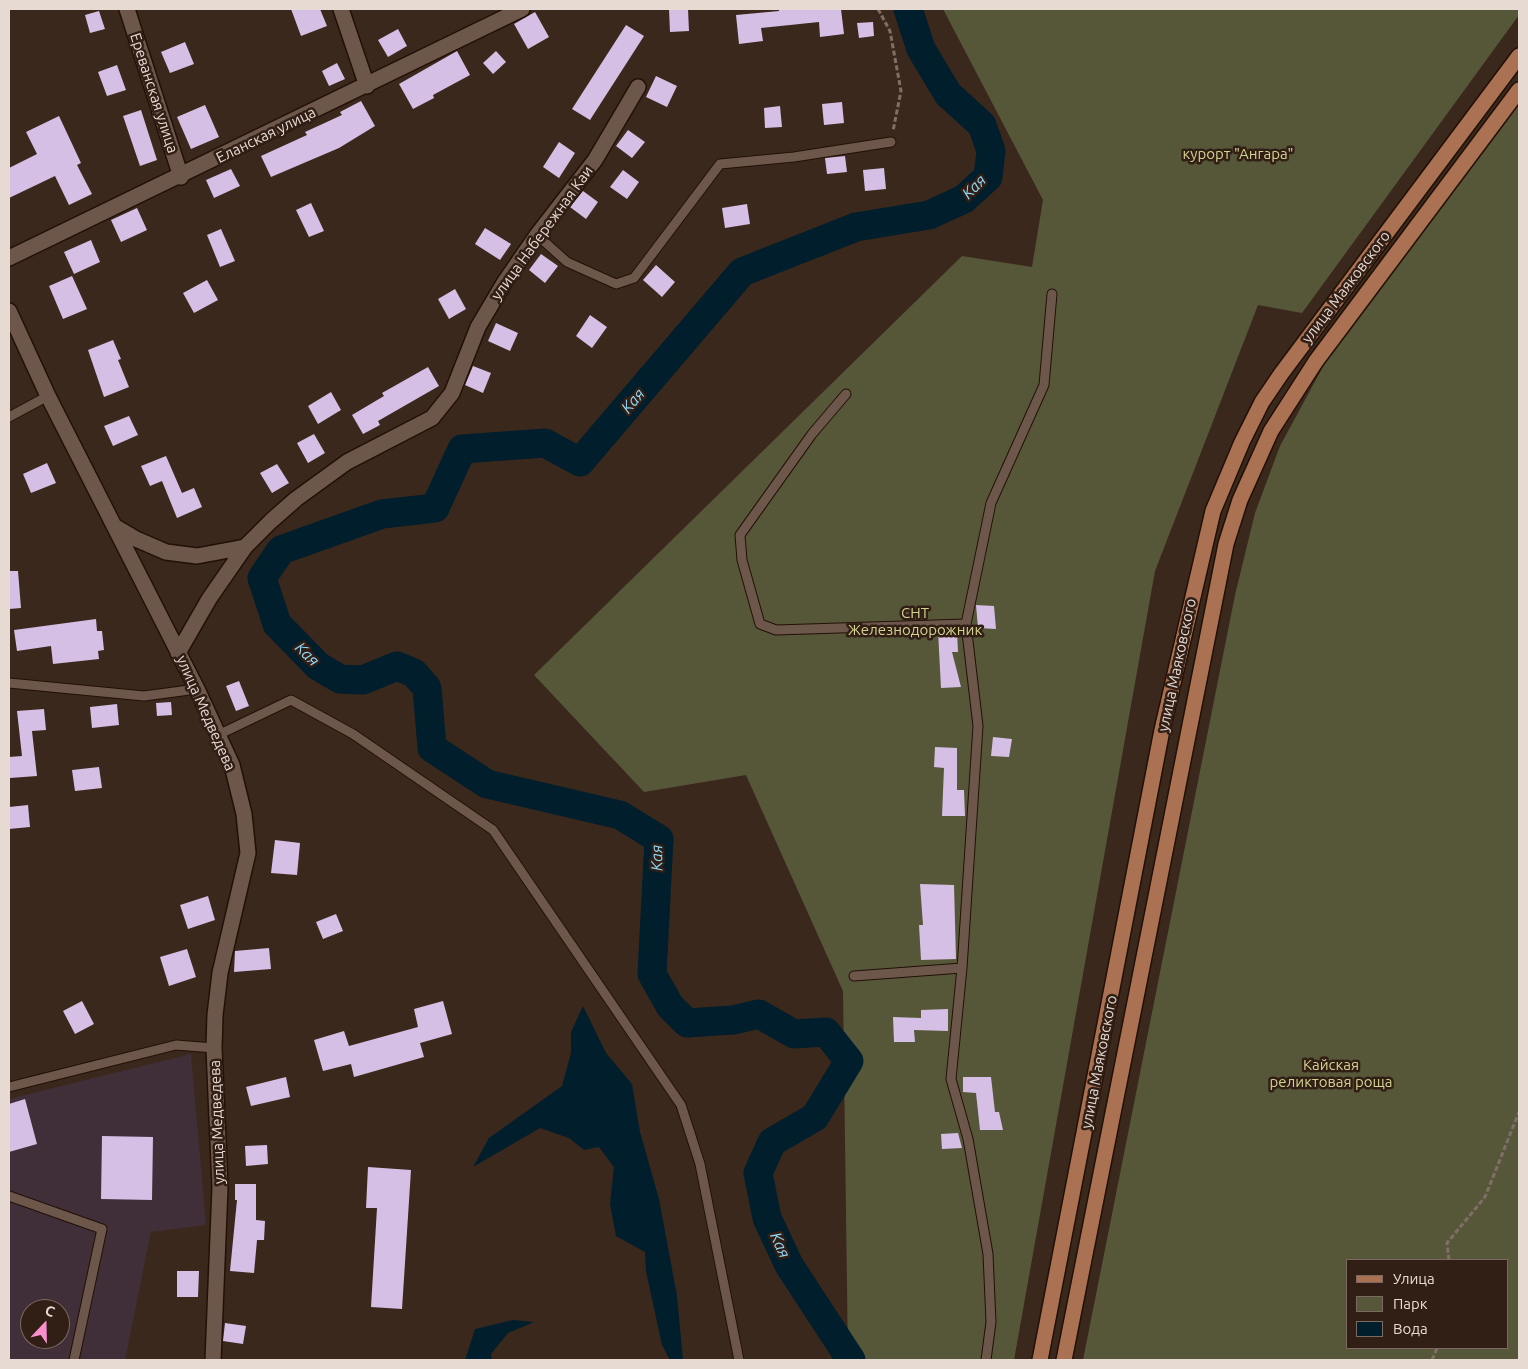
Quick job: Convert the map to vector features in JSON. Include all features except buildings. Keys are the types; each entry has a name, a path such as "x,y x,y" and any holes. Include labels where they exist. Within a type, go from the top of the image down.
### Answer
{"main road":[{"name":"улица Маяковского","path":"1040,1360 1162,730 1213,511 1242,442 1262,402 1519,56"},
{"name":"улица Маяковского","path":"1064,1360 1226,544 1240,500 1271,432 1310,369 1519,90"}],"street":[{"name":"Ереванская улица","path":"127,9 181,177"},
{"path":"341,9 367,86"},
{"name":"Еланская улица","path":"9,258 181,177 522,9"},
{"name":"улица Набережная Каи","path":"178,653 209,599 245,547 296,499 346,462 432,418 452,393 478,327 504,283 537,235 594,160 638,87"},
{"name":"улица Медведева","path":"9,311 48,396 197,689 232,765 244,814 248,853 220,973 215,1016 214,1048 220,1187 213,1360"},
{"path":"114,526 136,539 166,552 198,556 245,547"}],"lane":[{"path":"537,235 567,262 616,284 634,278 720,164 794,157 891,142"},
{"path":"986,1360 991,1322 988,1254 968,1139 951,1079 962,968 978,726 966,624 991,503 1044,386 1052,294"},
{"path":"846,394 812,434 740,535 742,560 760,624 776,630 966,624"},
{"path":"9,417 48,396"},
{"path":"9,683 144,696 197,689"},
{"path":"218,735 291,700 353,734 493,830 681,1105 700,1164 739,1360"},
{"path":"854,976 962,968"},
{"path":"9,1086 176,1045 214,1048"},
{"path":"9,1196 102,1229 74,1360"}],"path":[{"path":"878,9 890,31 901,91 891,142"},
{"path":"1449,1259 1447,1243 1485,1197 1519,1112"}],"shaded area":[{"path":"191,1054 206,1225 151,1232 125,1360 9,1360 9,1099"}],"green space":[{"name":"СНТ Железнодорожник","path":"943,9 1519,9 1519,15 1302,313 1258,305 1155,571 1014,1360 848,1360 843,991 746,775 644,792 534,675 962,256 1032,267 1043,200"},
{"name":"Кайская реликтовая роща","path":"1519,101 1519,1360 1083,1360 1235,595 1255,513 1280,446 1325,363 1411,241"}],"water":[{"path":"583,1006 606,1053 632,1084 640,1132 659,1199 677,1296 683,1360 670,1360 662,1345 646,1271 645,1252 616,1236 610,1204 614,1167 599,1147 584,1150 569,1138 540,1128 473,1167 489,1138 562,1086 571,1053 571,1032"},
{"path":"513,1320 534,1322 508,1333 491,1354 492,1360 465,1360 475,1329"}],"waterway":[{"name":"Кая","path":"851,1360 789,1265 767,1218 758,1173 772,1142 815,1117 849,1061 826,1032 794,1034 759,1014 733,1020 687,1023 670,1006 652,974 659,839 620,815 487,784 432,748 427,688 414,673 397,666 363,680 340,679 318,666 277,624 262,578 281,550 382,514 435,508 462,449 545,443 580,462 742,272 856,227 929,215 964,199 988,177 991,151 982,125 948,94 921,49 908,9"}],"park label":[{"name":"курорт \"Ангара\"","path":"1238,154"}]}
